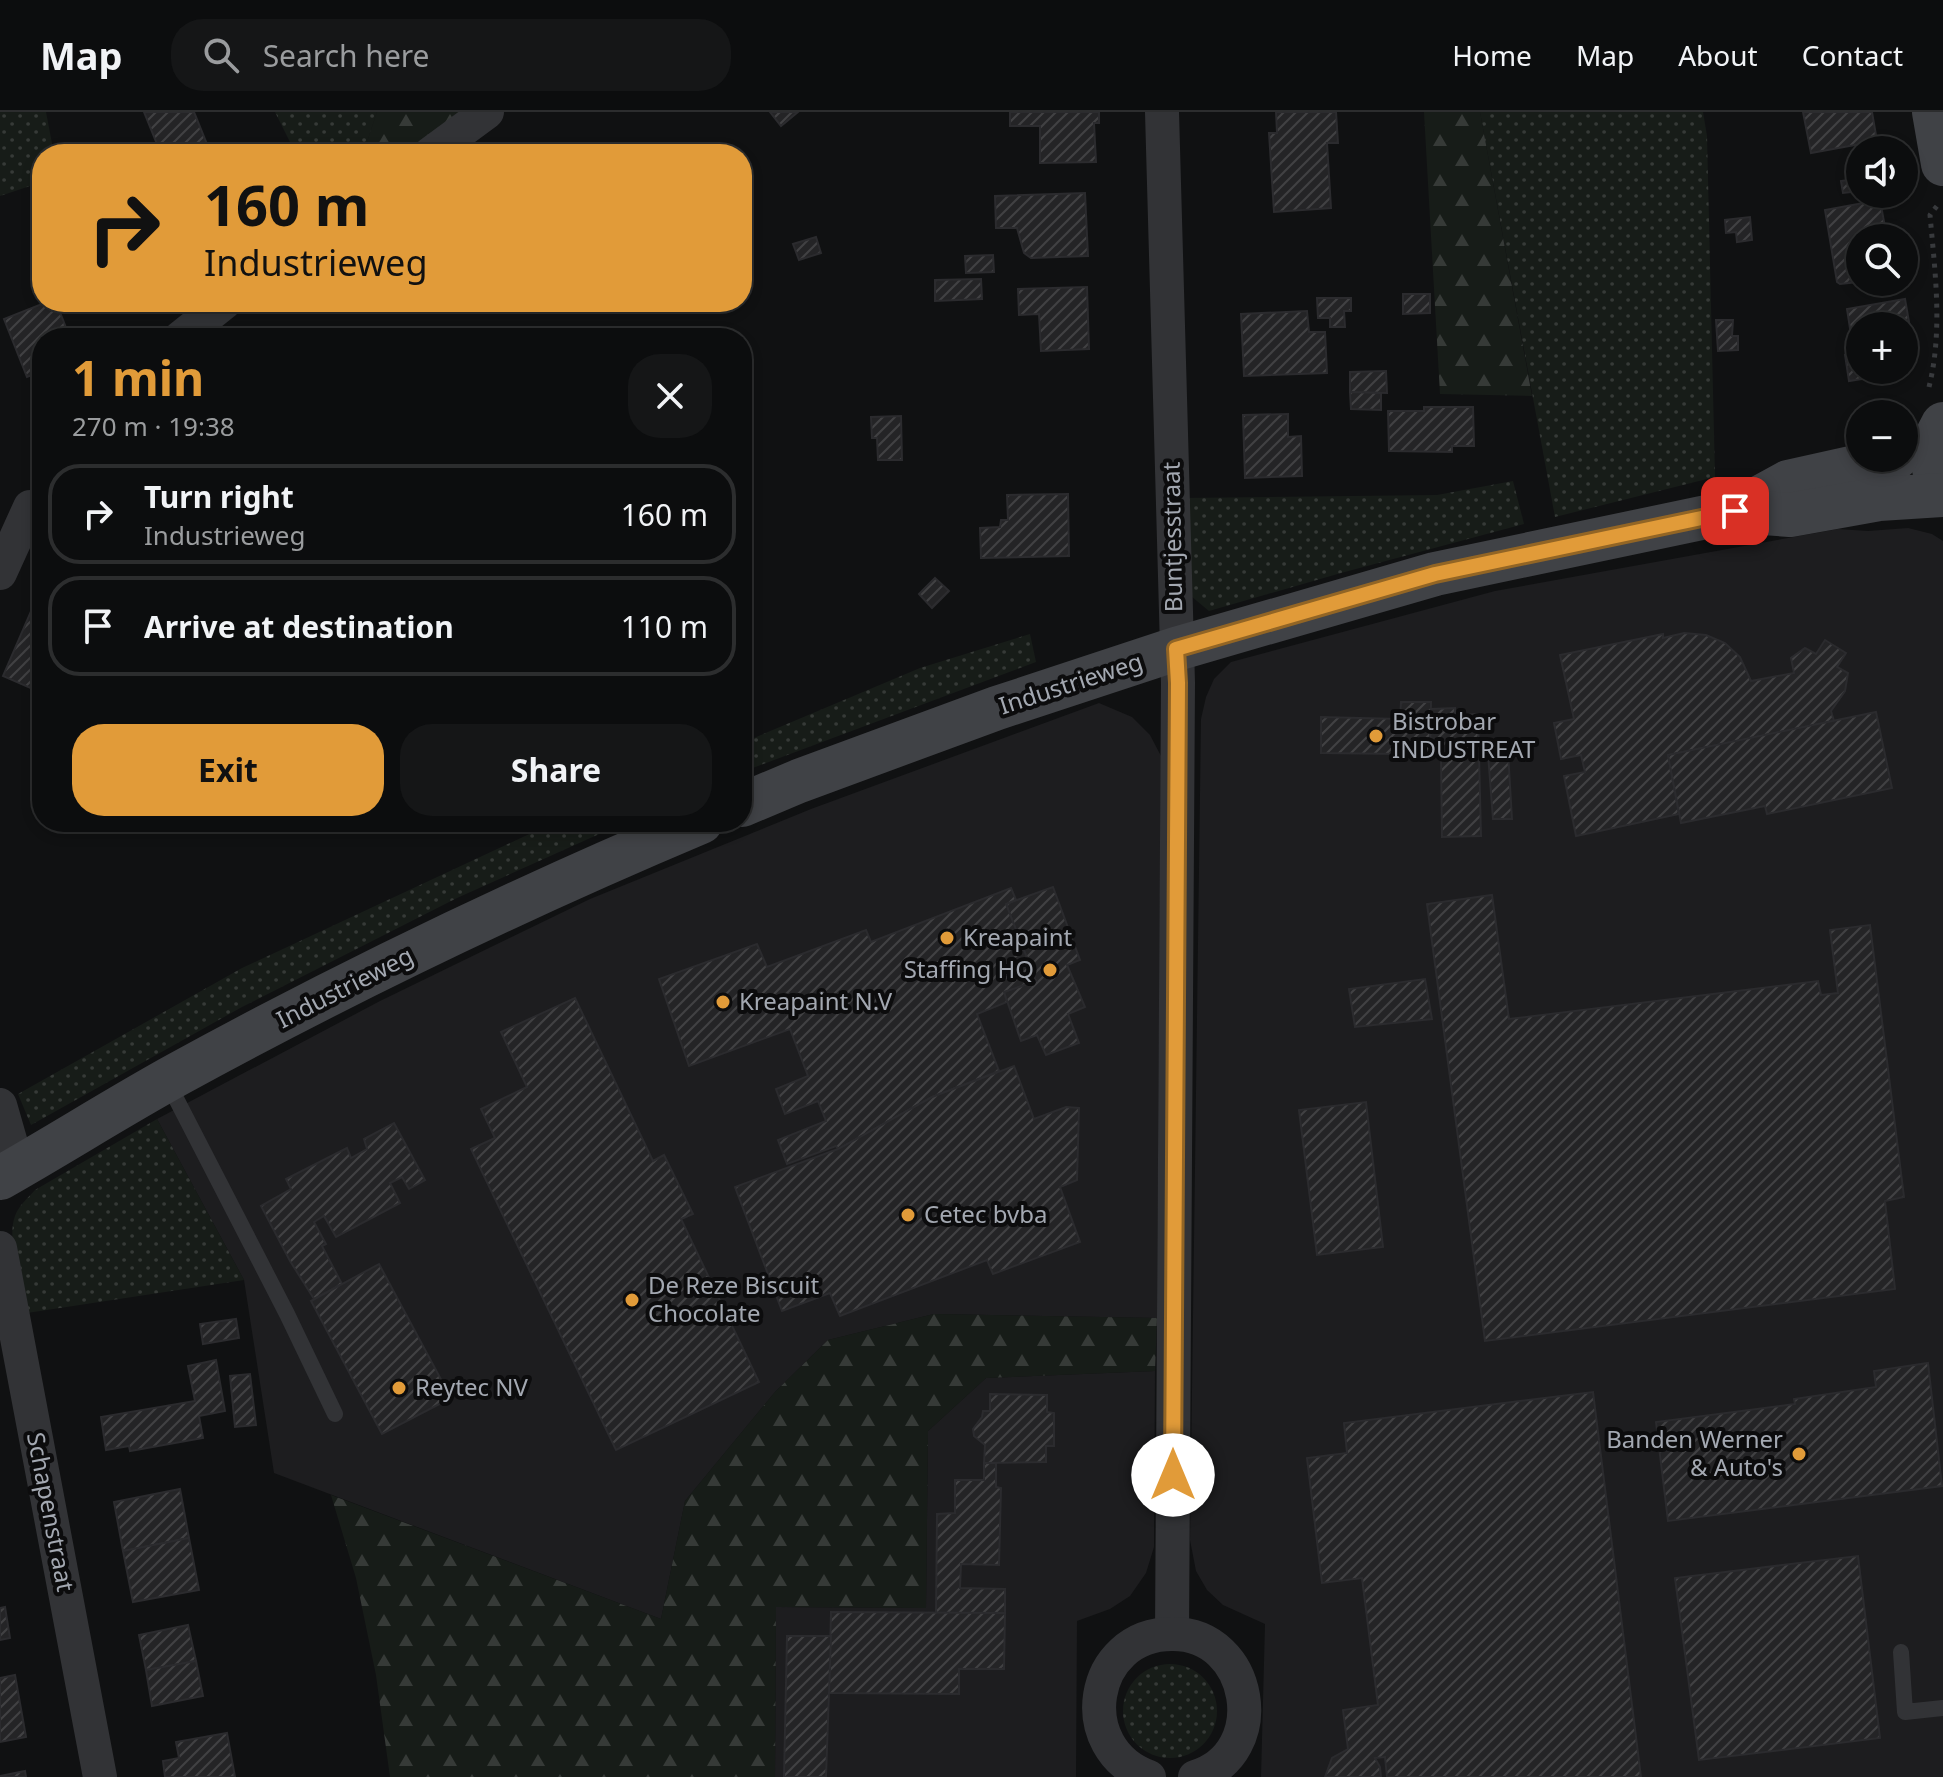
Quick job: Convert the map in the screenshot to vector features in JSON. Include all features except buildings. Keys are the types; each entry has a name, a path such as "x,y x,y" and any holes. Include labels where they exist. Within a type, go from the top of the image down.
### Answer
{"main road":[{"path":"1934,112 1943,164"},
{"name":"Industrieweg","path":"752,801 997,708 1176,649 1435,574 1735,511 1790,515 1879,499 1943,493 1933,466 1928,427"},
{"name":"Industrieweg","path":"1735,511 1788,482 1846,469"},
{"name":"Industrieweg","path":"9,1173 167,1080 362,977 587,870 677,832"}],"street":[{"path":"444,144 487,112"},
{"name":"Buntjesstraat","path":"1162,112 1178,698 1172,1634"},
{"path":"192,328 212,312"},
{"path":"0,533 32,503"},
{"path":"0,573 32,507"},
{"path":"0,1105 9,1173"},
{"name":"Schapenstraat","path":"0,1248 100,1777"},
{"path":"1149,1777 1135,1772 1116,1757 1103,1736 1098,1712 1100,1688 1110,1666 1127,1649 1149,1637 1172,1634 1197,1638 1218,1650 1234,1668 1244,1691 1245,1715 1238,1739 1225,1759 1202,1776"}],"lane":[{"path":"167,1080 335,1414"},
{"path":"1901,1652 1905,1712 1943,1708"}],"path":[{"path":"1928,427 1941,345 1930,215 1943,198"}],"shaded area":[{"path":"1908,528 1932,534 1943,541 1943,1777 1261,1777 1265,1624 1223,1605 1207,1590 1196,1571 1190,1540 1201,719 1214,679 1231,662 1495,591 1838,529 1868,531"},
{"path":"1099,703 1132,717 1150,735 1161,756 1157,1318 934,1314 828,1340 775,1392 685,1501 661,1619 274,1473 244,1280 157,1119 380,1001 590,899 811,809"},
{"path":"1155,1371 1154,1547 1146,1573 1130,1596 1110,1609 1077,1621 1076,1777 775,1777 776,1607 926,1608 928,1431 986,1378"}],"green space":[{"path":"0,112 46,112 52,144 32,144 32,185 0,196"},
{"path":"275,112 377,112 366,144 291,144"},
{"path":"377,112 461,112 417,144 366,144"},
{"path":"1424,112 1480,112 1532,396 1440,394"},
{"path":"1480,112 1703,112 1707,136 1715,477 1555,517"},
{"path":"1513,481 1524,524 1209,611 1191,596 1182,498 1437,495"},
{"path":"1030,634 1036,662 752,768 752,739 920,668"},
{"path":"534,832 604,832 457,898 242,1007 31,1125 18,1094 242,968"},
{"path":"157,1119 244,1280 27,1313 12,1237 19,1208 35,1190"},
{"path":"934,1314 1157,1318 1155,1371 986,1378 928,1431 926,1608 776,1607 775,1777 390,1777 376,1675 356,1578 331,1495 661,1619 685,1501 775,1392 828,1340"},
{"path":"1170,1664 1188,1668 1203,1678 1213,1693 1217,1711 1213,1729 1203,1744 1188,1754 1170,1758 1152,1754 1137,1744 1127,1729 1123,1711 1127,1693 1137,1678 1152,1668"}],"place":[{"name":"Bistrobar INDUSTREAT","path":"1376,736"},
{"name":"Kreapaint","path":"947,938"},
{"name":"Staffing HQ","path":"1050,970"},
{"name":"Kreapaint N.V","path":"723,1002"},
{"name":"Cetec bvba","path":"908,1215"},
{"name":"De Reze Biscuit Chocolate","path":"632,1300"},
{"name":"Reytec NV","path":"399,1388"},
{"name":"Banden Werner & Auto's","path":"1799,1454"}],"route":[{"path":"1173,1475 1176,649 1435,574 1735,511"}]}
